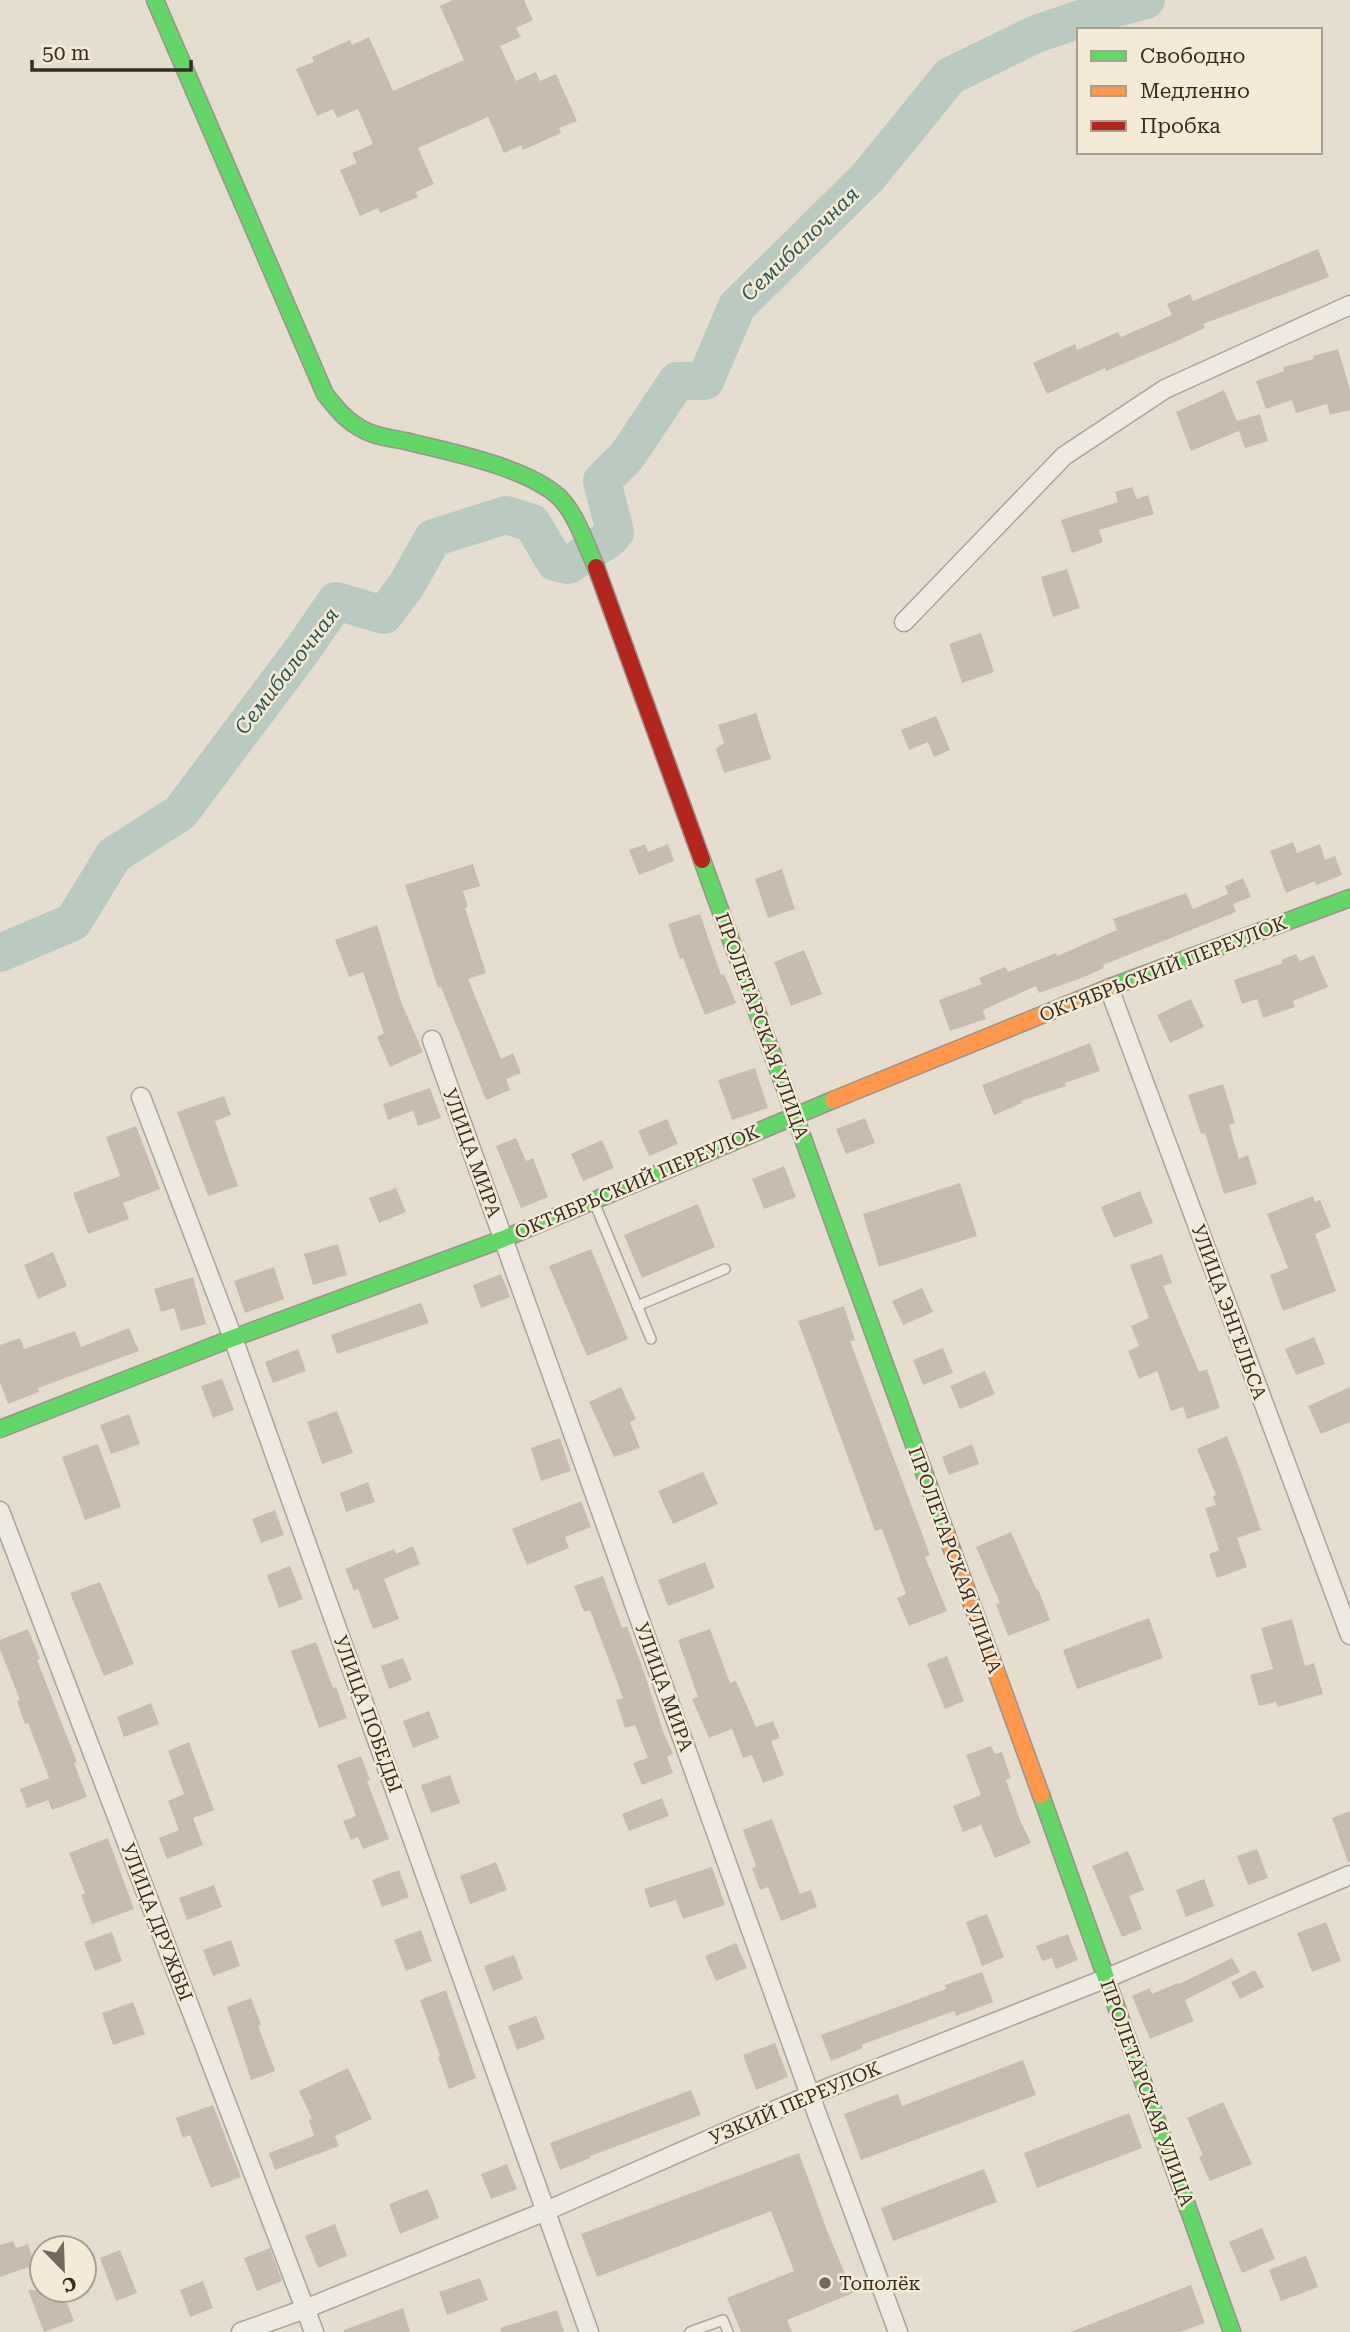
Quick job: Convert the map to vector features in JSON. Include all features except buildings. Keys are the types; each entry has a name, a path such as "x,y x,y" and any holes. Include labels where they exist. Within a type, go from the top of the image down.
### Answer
{"street":[{"name":"ПРОЛЕТАРСКАЯ УЛИЦА","path":"155,0 325,394 342,416 365,431 444,451 516,473 544,485 559,496 567,508 599,574 1107,1978 1232,2332"},
{"path":"904,621 1064,456 1165,388 1350,305"},
{"name":"ОКТЯБРЬСКИЙ ПЕРЕУЛОК","path":"0,1429 233,1338 503,1239 794,1115 1109,988 1350,898"},
{"name":"УЛИЦА ЭНГЕЛЬСА","path":"1109,988 1350,1636"},
{"name":"УЛИЦА МИРА","path":"432,1040 810,2095 898,2332"},
{"name":"УЛИЦА ПОБЕДЫ","path":"141,1097 233,1338 589,2332"},
{"name":"УЛИЦА ДРУЖБЫ","path":"0,1511 314,2332"},
{"name":"УЗКИЙ ПЕРЕУЛОК","path":"241,2332 305,2309 547,2211 810,2095 1107,1978 1350,1875"}],"lane":[{"path":"593,1201 651,1339"},
{"path":"637,1306 725,1269"},
{"path":"690,2332 723,2320 728,2332"}],"waterway":[{"name":"Семибалочная","path":"0,953 73,922 114,855 180,813 336,601 384,615 406,586 433,538 506,515 532,523 555,562 568,565 609,539 615,532 602,481 627,456 677,381 705,381 737,306 867,178 950,76 1036,34 1146,0"}],"traffic: fast":[{"path":"155,0 325,394 347,419 369,432 486,461 545,486 559,497 571,512 596,567"},
{"path":"702,860 946,1533"},
{"path":"1108,988 1350,898"},
{"path":"0,1429 233,1338 503,1239 833,1100"},
{"path":"1041,1795 1232,2332"}],"traffic: slow":[{"path":"833,1100 1108,988"},
{"path":"946,1533 1041,1795"}],"traffic: jam":[{"path":"596,567 702,860"}],"place":[{"name":"Тополёк","path":"825,2283"}]}
